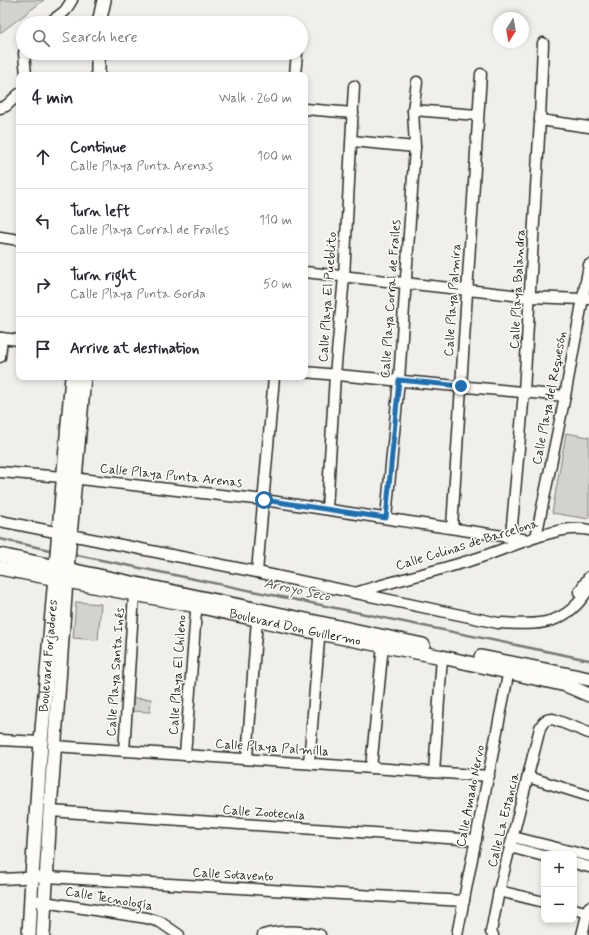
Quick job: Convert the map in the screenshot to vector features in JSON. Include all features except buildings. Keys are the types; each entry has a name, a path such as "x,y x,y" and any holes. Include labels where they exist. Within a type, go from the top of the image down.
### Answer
{"main road":[{"path":"93,16 94,0"},
{"path":"101,16 104,0"},
{"path":"90,60 90,72"},
{"path":"98,60 98,72"},
{"name":"Boulevard Forjadores","path":"70,478 72,380"},
{"name":"Boulevard Forjadores","path":"29,935 41,742 65,537 70,478 84,380"},
{"name":"Boulevard Don Guillermo","path":"0,556 61,571 320,628 568,680 589,680"},
{"name":"Boulevard Don Guillermo","path":"0,568 61,571 134,594 197,601 257,619 320,628 383,645 442,658 510,667"},
{"name":"Boulevard Forjadores","path":"43,935 54,746 61,571"},
{"name":"Boulevard Don Guillermo","path":"568,680 589,694"}],"street":[{"path":"58,16 65,11 72,0"},
{"name":"Calle Playa Balandra","path":"510,536 524,392 543,43"},
{"path":"25,60 26,72"},
{"path":"295,72 296,60"},
{"name":"Calle Playa Palmira","path":"452,527 481,74"},
{"name":"Calle Playa Corral de Frailes","path":"386,518 399,380 415,147 413,110 417,82"},
{"name":"Calle Playa El Pueblito","path":"327,509 335,374 344,277 354,86"},
{"path":"0,108 6,106 16,97"},
{"path":"308,109 353,113"},
{"path":"413,110 478,115"},
{"path":"540,120 589,128"},
{"path":"352,141 415,147"},
{"path":"0,237 16,240"},
{"name":"Calle Playa del Requesón","path":"532,538 586,299 589,264"},
{"path":"308,272 467,290 530,296 586,299"},
{"path":"0,357 1,338 16,340"},
{"path":"308,372 565,396"},
{"path":"257,572 274,380"},
{"name":"Calle Playa Punta Arenas","path":"0,472 70,478 264,500 532,538"},
{"path":"0,521 65,537 257,572 498,623 528,625 544,623 559,618 584,597 589,588"},
{"name":"Calle Colinas de Barcelona","path":"353,593 478,558 532,538 578,528 589,530"},
{"path":"528,625 560,610 573,599 589,578"},
{"name":"Calle Playa Santa Inés","path":"124,751 134,594"},
{"name":"Calle Playa El Chileno","path":"185,755 197,601"},
{"path":"247,759 257,619"},
{"path":"309,763 320,628"},
{"path":"371,768 383,645"},
{"path":"434,772 442,658"},
{"name":"Calle Amado Nervo","path":"457,935 510,667"},
{"name":"Calle La Estancia","path":"493,935 491,932 499,891 540,728 543,722 547,719 553,719 589,733"},
{"path":"0,740 41,742"},
{"name":"Calle Playa Palmilla","path":"54,746 489,776"},
{"path":"528,777 589,796"},
{"name":"Calle Zootecnia","path":"50,811 476,840"},
{"path":"513,837 589,856"},
{"path":"510,847 541,855"},
{"path":"577,864 589,867"},
{"name":"Calle Sotavento","path":"0,879 46,877 464,901"},
{"path":"499,891 541,901"},
{"name":"Calle Tecnología","path":"31,900 153,919 179,935"},
{"path":"577,909 589,911 582,935"},
{"path":"263,935 290,932 320,935"}],"shaded area":[{"path":"0,0 44,0 23,16 16,16 16,21 0,33"},
{"path":"566,433 589,437 589,519 552,513"},
{"path":"76,602 101,604 98,640 73,638"},
{"path":"130,698 151,699 150,712 129,711"}],"waterway":[{"name":"Arroyo Seco","path":"0,539 54,551"},
{"name":"Arroyo Seco","path":"72,554 589,660"}],"route":[{"path":"264,500 386,518 399,380 461,386"}]}
